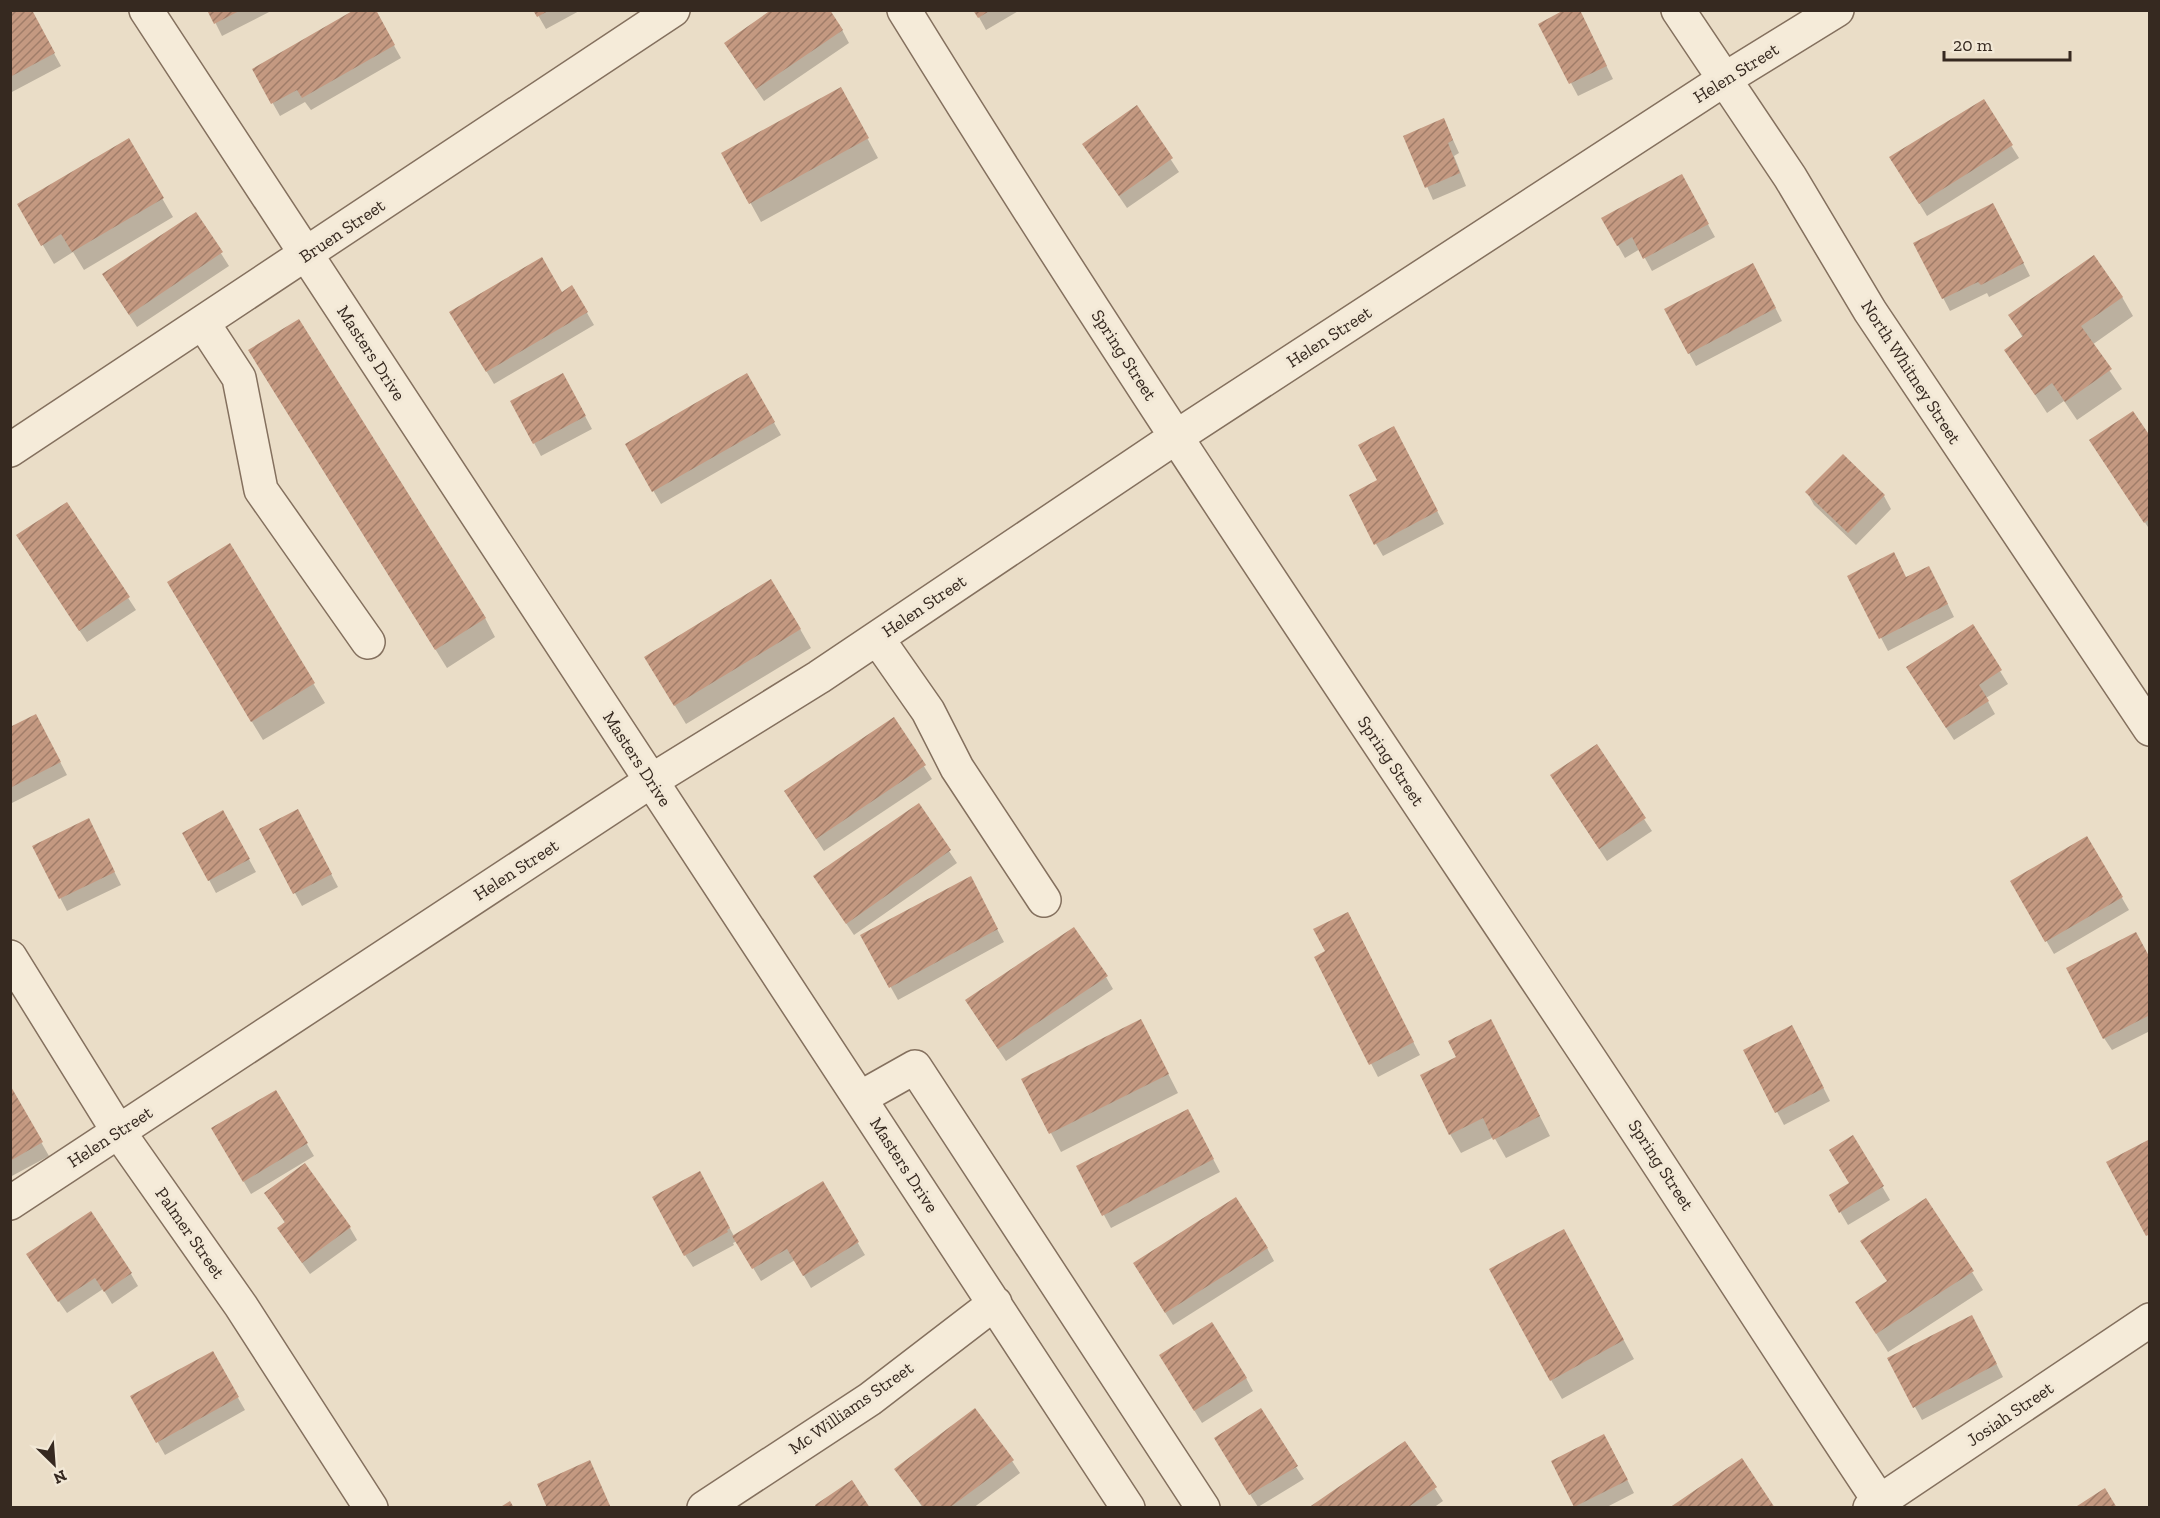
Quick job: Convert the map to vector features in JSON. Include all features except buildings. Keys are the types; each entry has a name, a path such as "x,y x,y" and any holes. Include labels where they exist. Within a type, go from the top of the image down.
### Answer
{"street":[{"name":"Masters Drive","path":"146,10 1128,1508"},
{"name":"Bruen Street","path":"10,450 673,10"},
{"name":"Spring Street","path":"904,10 969,116 1176,437 1666,1172 1878,1505"},
{"name":"North Whitney Street","path":"1678,10 1790,177 1870,311 2150,729"},
{"name":"Helen Street","path":"10,1203 651,781 877,638 1176,437 1725,79 1837,10"},
{"path":"203,323 239,378 261,490 368,642"},
{"path":"877,638 928,711 957,768 1044,900"},
{"name":"Palmer Street","path":"10,957 118,1131 241,1306 371,1508"},
{"path":"860,1098 915,1067 1203,1508"},
{"name":"Mc Williams Street","path":"704,1508 870,1399 995,1303"},
{"name":"Josiah Street","path":"1878,1505 2150,1320"}]}
